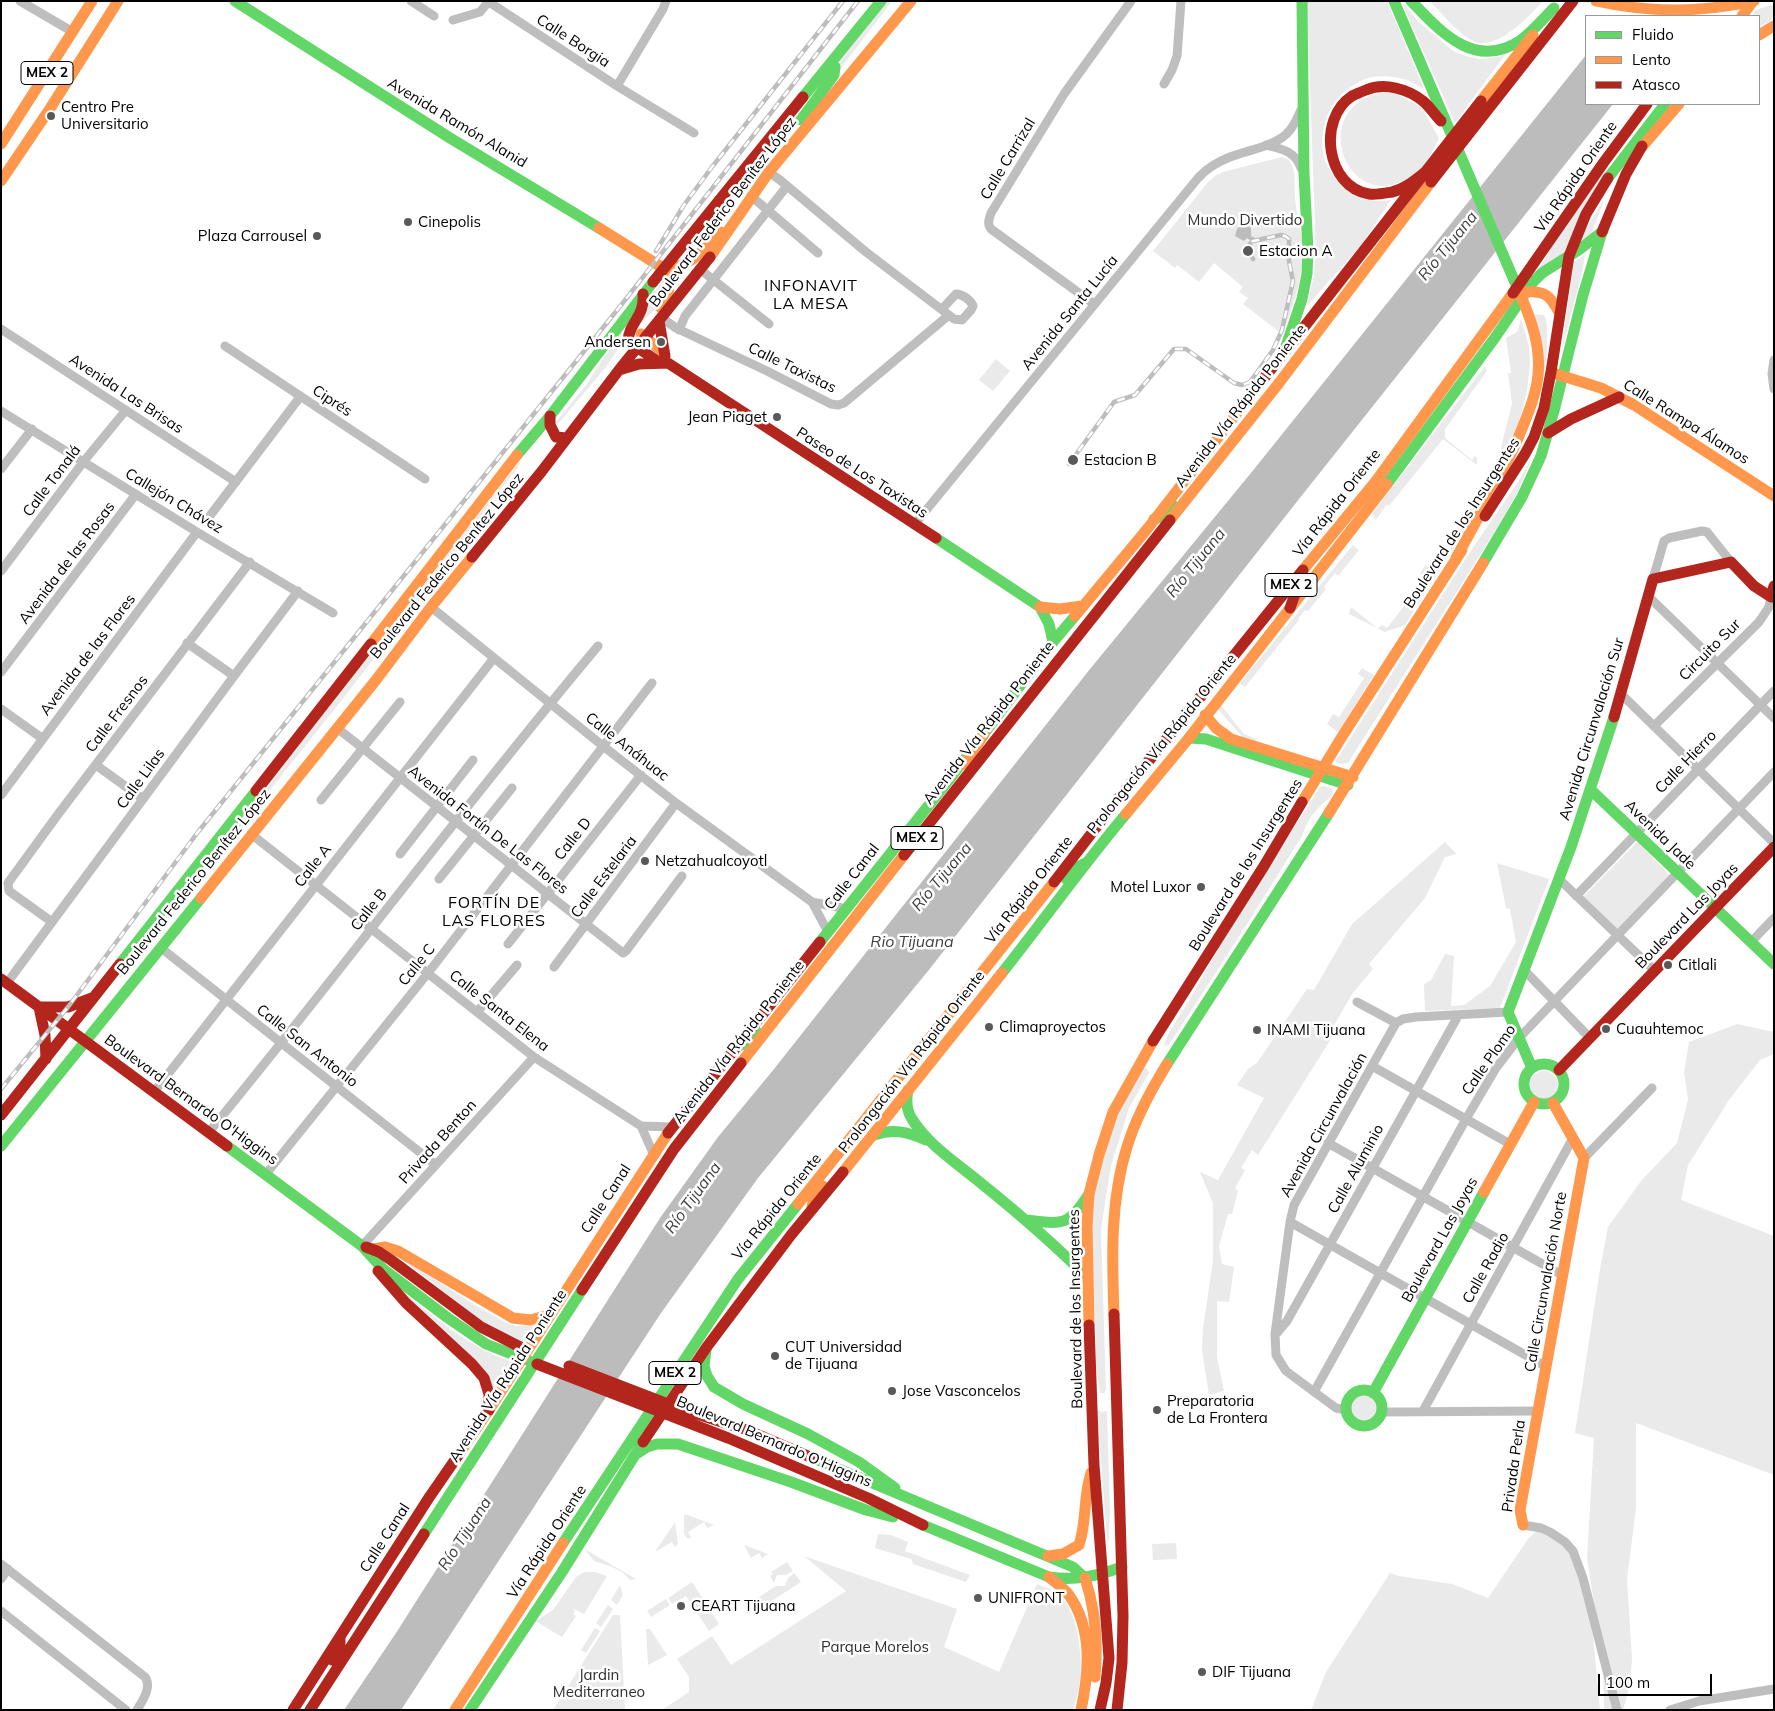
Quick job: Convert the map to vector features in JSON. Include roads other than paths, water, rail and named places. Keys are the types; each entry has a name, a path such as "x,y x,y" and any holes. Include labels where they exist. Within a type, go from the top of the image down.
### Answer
{"main road":[{"name":"MEX 2","path":"1,144 92,1"},
{"name":"MEX 2","path":"1,181 51,107 118,1"},
{"name":"Avenida Ramón Alanid","path":"235,1 450,138 663,268"},
{"name":"Boulevard Federico Benítez López","path":"1,1115 327,701 519,453 550,416 643,293 881,1"},
{"name":"Boulevard Federico Benítez López","path":"1,1146 376,680 430,607 568,438 635,346 701,270 772,168 911,1"},
{"path":"1284,352 1302,299 1307,274 1302,1"},
{"path":"1394,1 1532,321 1536,339 1538,374 1531,408 1510,457 1456,558"},
{"path":"1411,1 1441,32 1459,46 1482,52 1494,51 1514,44 1527,35 1556,5"},
{"name":"Avenida Vía Rápida Poniente","path":"310,1710 660,1169 708,1104 1232,443 1573,1"},
{"path":"1596,1 1629,8 1678,12 1708,10 1754,1"},
{"path":"1646,1 1697,1"},
{"path":"1713,15 1723,1"},
{"path":"1734,15 1745,1"},
{"path":"1743,15 1754,1"},
{"name":"Avenida Vía Rápida Poniente","path":"984,734 1053,642 1154,519 1556,5"},
{"path":"1760,34 1774,26"},
{"path":"772,168 800,121 834,75 835,67 831,63"},
{"path":"1428,170 1402,188 1386,193 1367,194 1349,184 1334,166 1330,152 1329,138 1331,126 1341,107 1346,101 1362,90 1379,86 1390,87 1402,90 1424,102 1451,134"},
{"name":"Vía Rápida Oriente","path":"455,1710 640,1425 738,1279 996,956 1118,799 1376,481 1503,307 1646,105"},
{"name":"Boulevard de los Insurgentes","path":"1100,1710 1109,1658 1094,1465 1087,1226 1090,1194 1099,1155 1118,1101 1144,1054 1322,772 1348,727 1456,558 1526,454 1544,408 1569,256 1581,222 1601,188 1664,105"},
{"name":"Boulevard de los Insurgentes","path":"1117,1710 1122,1673 1124,1632 1122,1568 1107,1401 1112,1227 1116,1193 1123,1160 1136,1120 1166,1066 1350,781 1511,518 1538,463 1548,433 1591,268 1616,195 1628,168 1640,148 1673,105"},
{"path":"1640,148 1678,105"},
{"path":"663,268 672,270 684,266 737,216"},
{"name":"Prolongación Vía Rápida Oriente","path":"470,1710 562,1572 631,1460 706,1348 812,1209 874,1134 1058,902 1086,863 1188,738 1365,514 1494,339 1526,292 1542,273 1603,231"},
{"path":"663,268 670,281 670,293 643,336 663,359"},
{"path":"1526,292 1535,291 1546,294 1554,302 1559,312"},
{"path":"643,293 644,305 632,326 628,341 663,359"},
{"path":"660,319 663,359"},
{"path":"597,399 603,381 635,346"},
{"path":"619,370 635,364 663,359"},
{"name":"Paseo de Los Taxistas","path":"663,359 1040,607 1060,609 1082,606"},
{"name":"Calle Rampa Álamos","path":"1551,372 1601,388 1634,405 1774,496"},
{"path":"1548,433 1571,419 1619,397"},
{"path":"550,416 550,424 556,437 568,438"},
{"path":"1154,519 1163,515 1224,445 1232,443"},
{"path":"1290,608 1295,594 1370,498 1376,481"},
{"path":"1653,580 1731,562 1759,591 1773,594"},
{"name":"Avenida Circunvalación Sur","path":"1508,1012 1591,790 1621,694 1653,580"},
{"path":"1040,607 1046,614 1050,624 1053,642"},
{"path":"1206,715 1216,728 1231,739 1322,772"},
{"path":"924,830 984,734"},
{"name":"Calle Canal","path":"293,1710 430,1496 489,1410 672,1127 847,909 984,734"},
{"path":"1188,738 1206,739 1350,781"},
{"name":"Avenida Jade","path":"1591,790 1774,964"},
{"name":"Boulevard Las Joyas","path":"1559,1070 1774,847"},
{"path":"996,956 1007,949 1074,869 1086,863"},
{"path":"734,1048 748,1041 828,945 847,930"},
{"name":"Boulevard Bernardo O'Higgins","path":"4,981 368,1250 510,1349 676,1412 868,1498 908,1519 1049,1577 1068,1580 1085,1578 1103,1575 1122,1568"},
{"path":"46,1058 46,1035 39,1008 68,1007 93,997"},
{"path":"1508,1012 1532,1068"},
{"path":"812,1209 812,1201 816,1194 913,1072 918,1054"},
{"path":"1546,1064 1559,1070 1564,1078 1564,1088 1561,1096 1553,1103 1544,1105 1534,1102 1525,1092 1524,1085 1525,1079 1532,1068 1546,1064"},
{"path":"908,1090 906,1100 908,1112 912,1120 931,1142 1026,1220 1088,1277"},
{"name":"Boulevard Las Joyas","path":"1373,1392 1534,1102"},
{"path":"1553,1103 1584,1158"},
{"path":"874,1134 886,1130 907,1131 931,1142"},
{"name":"Calle Circunvalación Norte","path":"1537,1411 1584,1158"},
{"path":"1026,1220 1061,1224 1078,1214 1090,1194"},
{"path":"489,1410 489,1394 484,1378 472,1364 390,1287 378,1271 368,1250 385,1247 398,1251 513,1318 537,1319 549,1315"},
{"path":"706,1348 707,1376 714,1387 742,1404 808,1434 859,1462 909,1499"},
{"path":"1090,1355 1095,1390 1107,1401"},
{"path":"1368,1390 1373,1392 1380,1401 1381,1412 1375,1421 1366,1425 1360,1425 1351,1420 1346,1410 1348,1399 1356,1391 1368,1390"},
{"name":"Privada Perla","path":"1523,1525 1520,1510 1537,1411"},
{"name":"Boulevard Bernardo O'Higgins","path":"676,1412 748,1430 1048,1556 1073,1567 1085,1578"},
{"path":"631,1460 646,1447 660,1442 678,1444 783,1479 866,1510 908,1519"},
{"path":"1048,1556 1063,1554 1078,1545 1084,1534 1087,1481 1094,1465"},
{"path":"1049,1577 1068,1594 1077,1607 1083,1628 1087,1652 1087,1676 1081,1710"},
{"path":"1085,1578 1096,1614 1097,1631 1094,1694 1090,1710"},
{"path":"302,1710 340,1648 340,1637"}],"street":[{"path":"20,1 73,32"},
{"path":"617,86 666,1"},
{"name":"Calle Carrizal","path":"1094,304 991,229 989,219 1064,94 1131,1"},
{"path":"1164,84 1175,62 1181,1"},
{"path":"453,20 480,12 489,2"},
{"name":"Calle Borgia","path":"489,2 617,86 694,133"},
{"path":"418,3 434,16"},
{"name":"Avenida Santa Lucía","path":"914,525 1198,178 1208,168 1230,157 1283,137 1290,131 1304,105"},
{"path":"1266,145 1294,155 1304,174"},
{"path":"679,330 685,316 787,186 772,168"},
{"name":"Calle Taxistas","path":"660,319 831,404 838,405 844,403 945,312 866,252 787,186"},
{"path":"752,196 767,212 818,253"},
{"path":"701,270 769,324"},
{"name":"Avenida Las Brisas","path":"1,329 236,482"},
{"name":"Ciprés","path":"225,346 425,479"},
{"path":"1774,360 1772,374 1774,389"},
{"path":"206,521 300,397"},
{"name":"Calle Tonalá","path":"1,571 84,461 126,410"},
{"name":"Callejón Chávez","path":"1,411 333,613"},
{"path":"1,470 32,429"},
{"name":"Avenida de las Rosas","path":"1,672 136,494"},
{"path":"1653,580 1663,544 1669,538 1702,531 1707,532 1731,562"},
{"name":"Avenida de las Flores","path":"1,794 197,532"},
{"name":"Calle Fresnos","path":"52,922 9,891 8,883 187,643 250,562"},
{"name":"Calle Lilas","path":"4,981 52,922 298,591"},
{"name":"Circuito Sur","path":"1654,726 1765,615 1773,594"},
{"path":"1648,596 1774,718"},
{"name":"Calle Anáhuac","path":"430,607 676,803 812,902 847,909"},
{"path":"187,643 234,676"},
{"name":"Calle B","path":"209,1132 282,1044 371,929 598,646"},
{"name":"Calle A","path":"154,1092 494,658"},
{"name":"Calle C","path":"266,1174 513,866 652,683"},
{"name":"Calle Hierro","path":"1576,896 1774,691"},
{"path":"1621,694 1774,843"},
{"path":"321,800 400,702"},
{"path":"1,709 43,739"},
{"name":"Avenida Fortín De Las Flores","path":"337,728 623,953 626,952 682,876"},
{"path":"400,854 473,760"},
{"path":"96,765 143,799"},
{"name":"Calle Plomo","path":"1314,1392 1422,1196 1496,1068 1519,1038 1774,772"},
{"name":"Calle D","path":"508,944 641,775"},
{"path":"439,879 512,788"},
{"name":"Calle Estelaria","path":"554,966 676,803"},
{"name":"Calle Santa Elena","path":"251,834 534,1057 641,1126"},
{"path":"1559,879 1655,971"},
{"name":"Calle Anáhuac","path":"812,902 828,932"},
{"path":"1751,942 1774,918"},
{"name":"Calle San Antonio","path":"162,948 436,1165"},
{"path":"477,1012 517,965"},
{"path":"1524,970 1590,1038"},
{"path":"1357,1002 1396,1023 1403,1019 1416,1017 1508,1012"},
{"name":"Calle Aluminio","path":"1276,1334 1287,1321 1458,1016"},
{"name":"Avenida Circunvalación","path":"1346,1410 1336,1408 1286,1371 1279,1361 1275,1350 1290,1222 1294,1205 1396,1023"},
{"name":"Privada Benton","path":"368,1250 436,1165 534,1057"},
{"path":"1372,1066 1510,1144"},
{"path":"1584,1158 1652,1088"},
{"path":"653,1154 641,1126 672,1127"},
{"name":"Calle Radio","path":"1423,1411 1573,1138"},
{"path":"1328,1143 1562,1276"},
{"path":"1290,1222 1545,1366"},
{"path":"1381,1412 1537,1411"},
{"path":"1523,1525 1541,1528 1550,1532 1566,1542 1574,1551 1618,1710"},
{"path":"1,1579 5,1567 145,1677 148,1689 137,1710"},
{"path":"1,1611 126,1710"},
{"path":"1670,1710 1699,1701 1774,1689"}],"water":[{"name":"Rio Tijuana","path":"1585,56 1585,105 1612,105 1299,499 928,971 758,1178 661,1313 401,1710 344,1710 396,1633 660,1218 718,1137 774,1069 1090,669 1255,468"},
{"path":"1244,221 1251,225 1251,236 1255,238 1253,242 1247,238 1244,241 1235,236 1237,229"}],"railway":[{"path":"656,251 684,205 712,167 843,1"},
{"path":"1,1089 68,1007 198,832 622,304 858,1"},
{"path":"1069,464 1114,402 1135,395 1174,349 1186,349 1234,383 1242,385 1250,382 1273,350 1282,330 1293,281 1289,261 1289,239 1281,235 1253,241 1248,249 1253,259"}],"place":[{"name":"Centro Pre Universitario","path":"51,116"},
{"name":"Cinepolis","path":"408,222"},
{"name":"Plaza Carrousel","path":"317,236"},
{"name":"Estacion A","path":"1248,251"},
{"name":"Andersen","path":"661,342"},
{"name":"Jean Piaget","path":"777,417"},
{"name":"Estacion B","path":"1073,460"},
{"name":"Netzahualcoyotl","path":"645,861"},
{"name":"Motel Luxor","path":"1201,887"},
{"name":"Citlali","path":"1668,965"},
{"name":"Climaproyectos","path":"989,1027"},
{"name":"Cuauhtemoc","path":"1606,1029"},
{"name":"INAMI Tijuana","path":"1257,1030"},
{"name":"CUT Universidad de Tijuana","path":"775,1356"},
{"name":"Jose Vasconcelos","path":"892,1391"},
{"name":"Preparatoria de La Frontera","path":"1157,1410"},
{"name":"UNIFRONT","path":"978,1598"},
{"name":"CEART Tijuana","path":"681,1606"},
{"name":"DIF Tijuana","path":"1202,1672"}],"district":[{"name":"INFONAVIT LA MESA","path":"811,295"},
{"name":"FORTÍN DE LAS FLORES","path":"494,912"}],"park label":[{"name":"Mundo Divertido","path":"1245,220"},
{"name":"Parque Morelos","path":"875,1647"},
{"name":"Jardin Mediterraneo","path":"599,1684"}],"water label":[{"name":"Río Tijuana","path":"1448,246"},
{"name":"Río Tijuana","path":"1196,563"},
{"name":"Río Tijuana","path":"942,877"},
{"name":"Río Tijuana","path":"693,1198"},
{"name":"Río Tijuana","path":"465,1534"}]}
